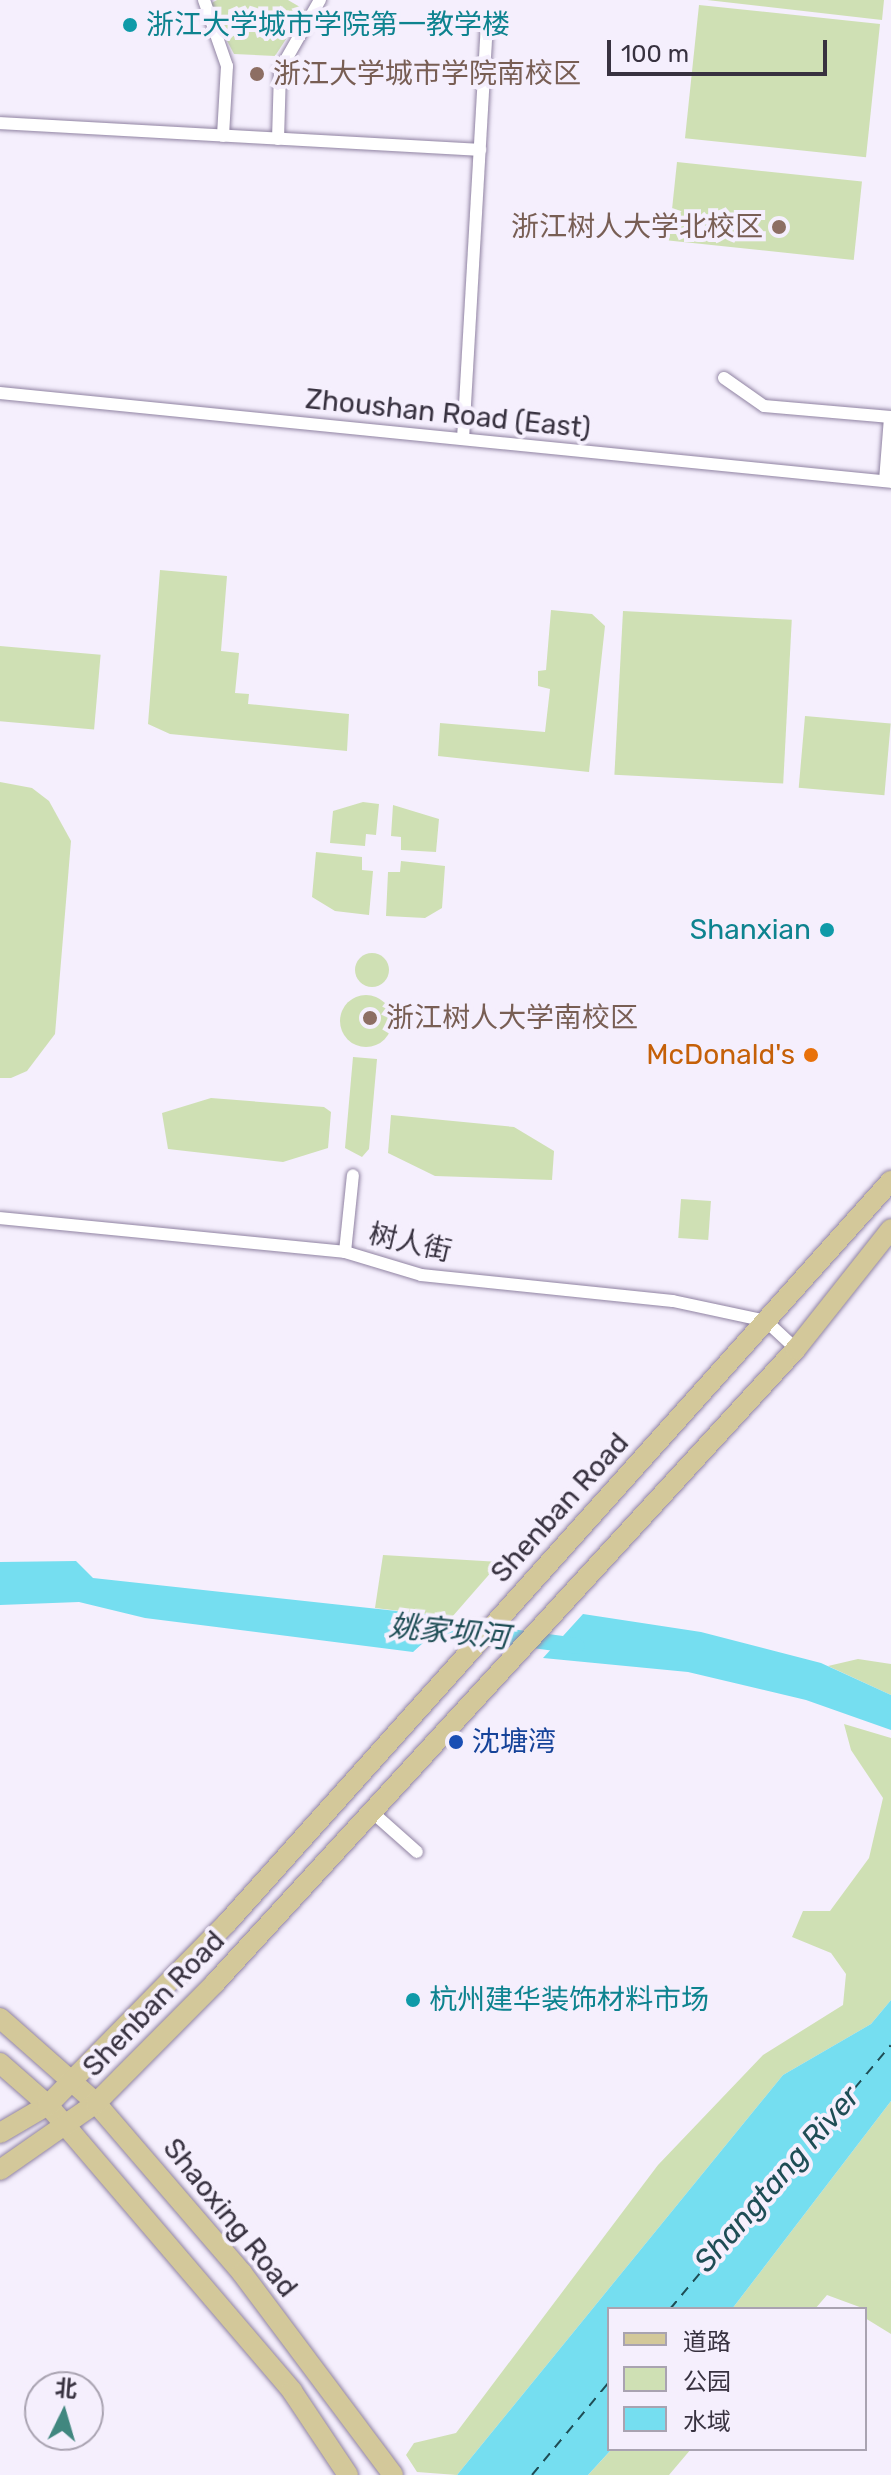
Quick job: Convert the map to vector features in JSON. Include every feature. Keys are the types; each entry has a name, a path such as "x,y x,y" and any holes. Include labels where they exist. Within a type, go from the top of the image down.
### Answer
{"main road":[{"name":"Shenban Road","path":"48,2105 70,2078 227,1923 891,1181"},
{"name":"Shenban Road","path":"0,2170 66,2128 96,2103 372,1812 796,1349 891,1229"},
{"name":"Shaoxing Road","path":"0,2018 96,2103 242,2273 393,2475"},
{"path":"0,2063 48,2105 292,2391 348,2475"},
{"path":"0,2133 48,2105"}],"street":[{"path":"204,0 227,66 223,136"},
{"path":"278,139 280,70 320,0"},
{"path":"463,439 487,22"},
{"path":"0,123 480,150"},
{"path":"724,378 764,406 890,417 888,482"},
{"name":"Zhoushan Road (East)","path":"0,393 888,482"},
{"path":"345,1252 353,1175"},
{"name":"树人街","path":"0,1218 345,1252 421,1275 673,1301 766,1321"},
{"path":"766,1321 796,1349"},
{"path":"372,1812 417,1852"}],"green space":[{"path":"217,0 288,0 305,10 275,56 234,54 208,5"},
{"path":"707,0 884,0 882,20"},
{"path":"699,5 880,24 866,157 685,138"},
{"path":"677,162 862,181 854,260 669,241"},
{"path":"160,570 227,576 221,651 239,653 235,693 249,694 248,704 349,714 347,751 170,734 148,724"},
{"path":"551,610 592,614 605,626 589,772 438,756 440,723 545,732 550,689 538,686 538,671 546,670"},
{"path":"623,611 792,620 783,784 614,775"},
{"path":"0,646 101,655 94,730 0,721"},
{"path":"805,716 891,723 884,795 799,788"},
{"path":"0,782 32,788 49,801 71,841 55,1034 27,1071 11,1078 0,1078"},
{"path":"363,802 379,804 376,835 366,834 365,846 330,843 333,811"},
{"path":"393,805 439,819 436,852 401,850 401,837 391,836"},
{"path":"316,852 362,857 362,870 373,871 369,915 335,911 312,897"},
{"path":"401,861 445,866 442,908 425,918 386,916 388,872 400,872"},
{"path":"372,953 384,958 389,970 384,982 372,987 360,982 355,970 360,958"},
{"path":"366,995 384,1003 392,1021 384,1039 366,1047 348,1039 340,1021 348,1003"},
{"path":"353,1057 377,1059 369,1149 362,1157 345,1148"},
{"path":"211,1098 324,1107 331,1112 328,1148 283,1162 168,1149 162,1113"},
{"path":"391,1115 514,1127 554,1151 552,1180 435,1176 388,1153"},
{"path":"681,1199 711,1201 708,1240 678,1238"},
{"path":"383,1555 500,1562 452,1617 375,1608"},
{"path":"858,1659 891,1664 891,1695 828,1666"},
{"path":"844,1724 891,1738 891,2000 871,2024 783,2075 457,2475 417,2472 406,2455 414,2443 456,2433 658,2165 763,2055 843,2005 846,1974 831,1953 792,1937 803,1911 830,1911 869,1858 883,1798 851,1750"},
{"path":"891,2101 891,2334 867,2319 867,2307 827,2295 817,2307 734,2307"},
{"path":"610,2451 689,2451 669,2475 588,2475"}],"water":[{"path":"76,1561 93,1578 452,1617 413,1652 145,1618 79,1602 0,1605 0,1562"},
{"path":"583,1614 701,1632 821,1663 891,1695 891,1730 806,1700 688,1672 543,1658"},
{"name":"Shangtang River","path":"891,2000 891,2101 734,2307 607,2307 607,2451 610,2451 588,2475 457,2475 783,2075 871,2024"}],"waterway":[{"name":"姚家坝河","path":"422,1625 577,1646"}],"ferry route":[{"path":"672,2307 891,2045"},
{"path":"532,2475 607,2384"}],"place":[{"name":"浙江大学城市学院第一教学楼","path":"130,25"},
{"name":"浙江大学城市学院南校区","path":"257,74"},
{"name":"浙江树人大学北校区","path":"779,227"},
{"name":"Shanxian","path":"827,930"},
{"name":"浙江树人大学南校区","path":"370,1018"},
{"name":"McDonald's","path":"811,1055"},
{"name":"沈塘湾","path":"456,1742"},
{"name":"杭州建华装饰材料市场","path":"413,2000"}]}
